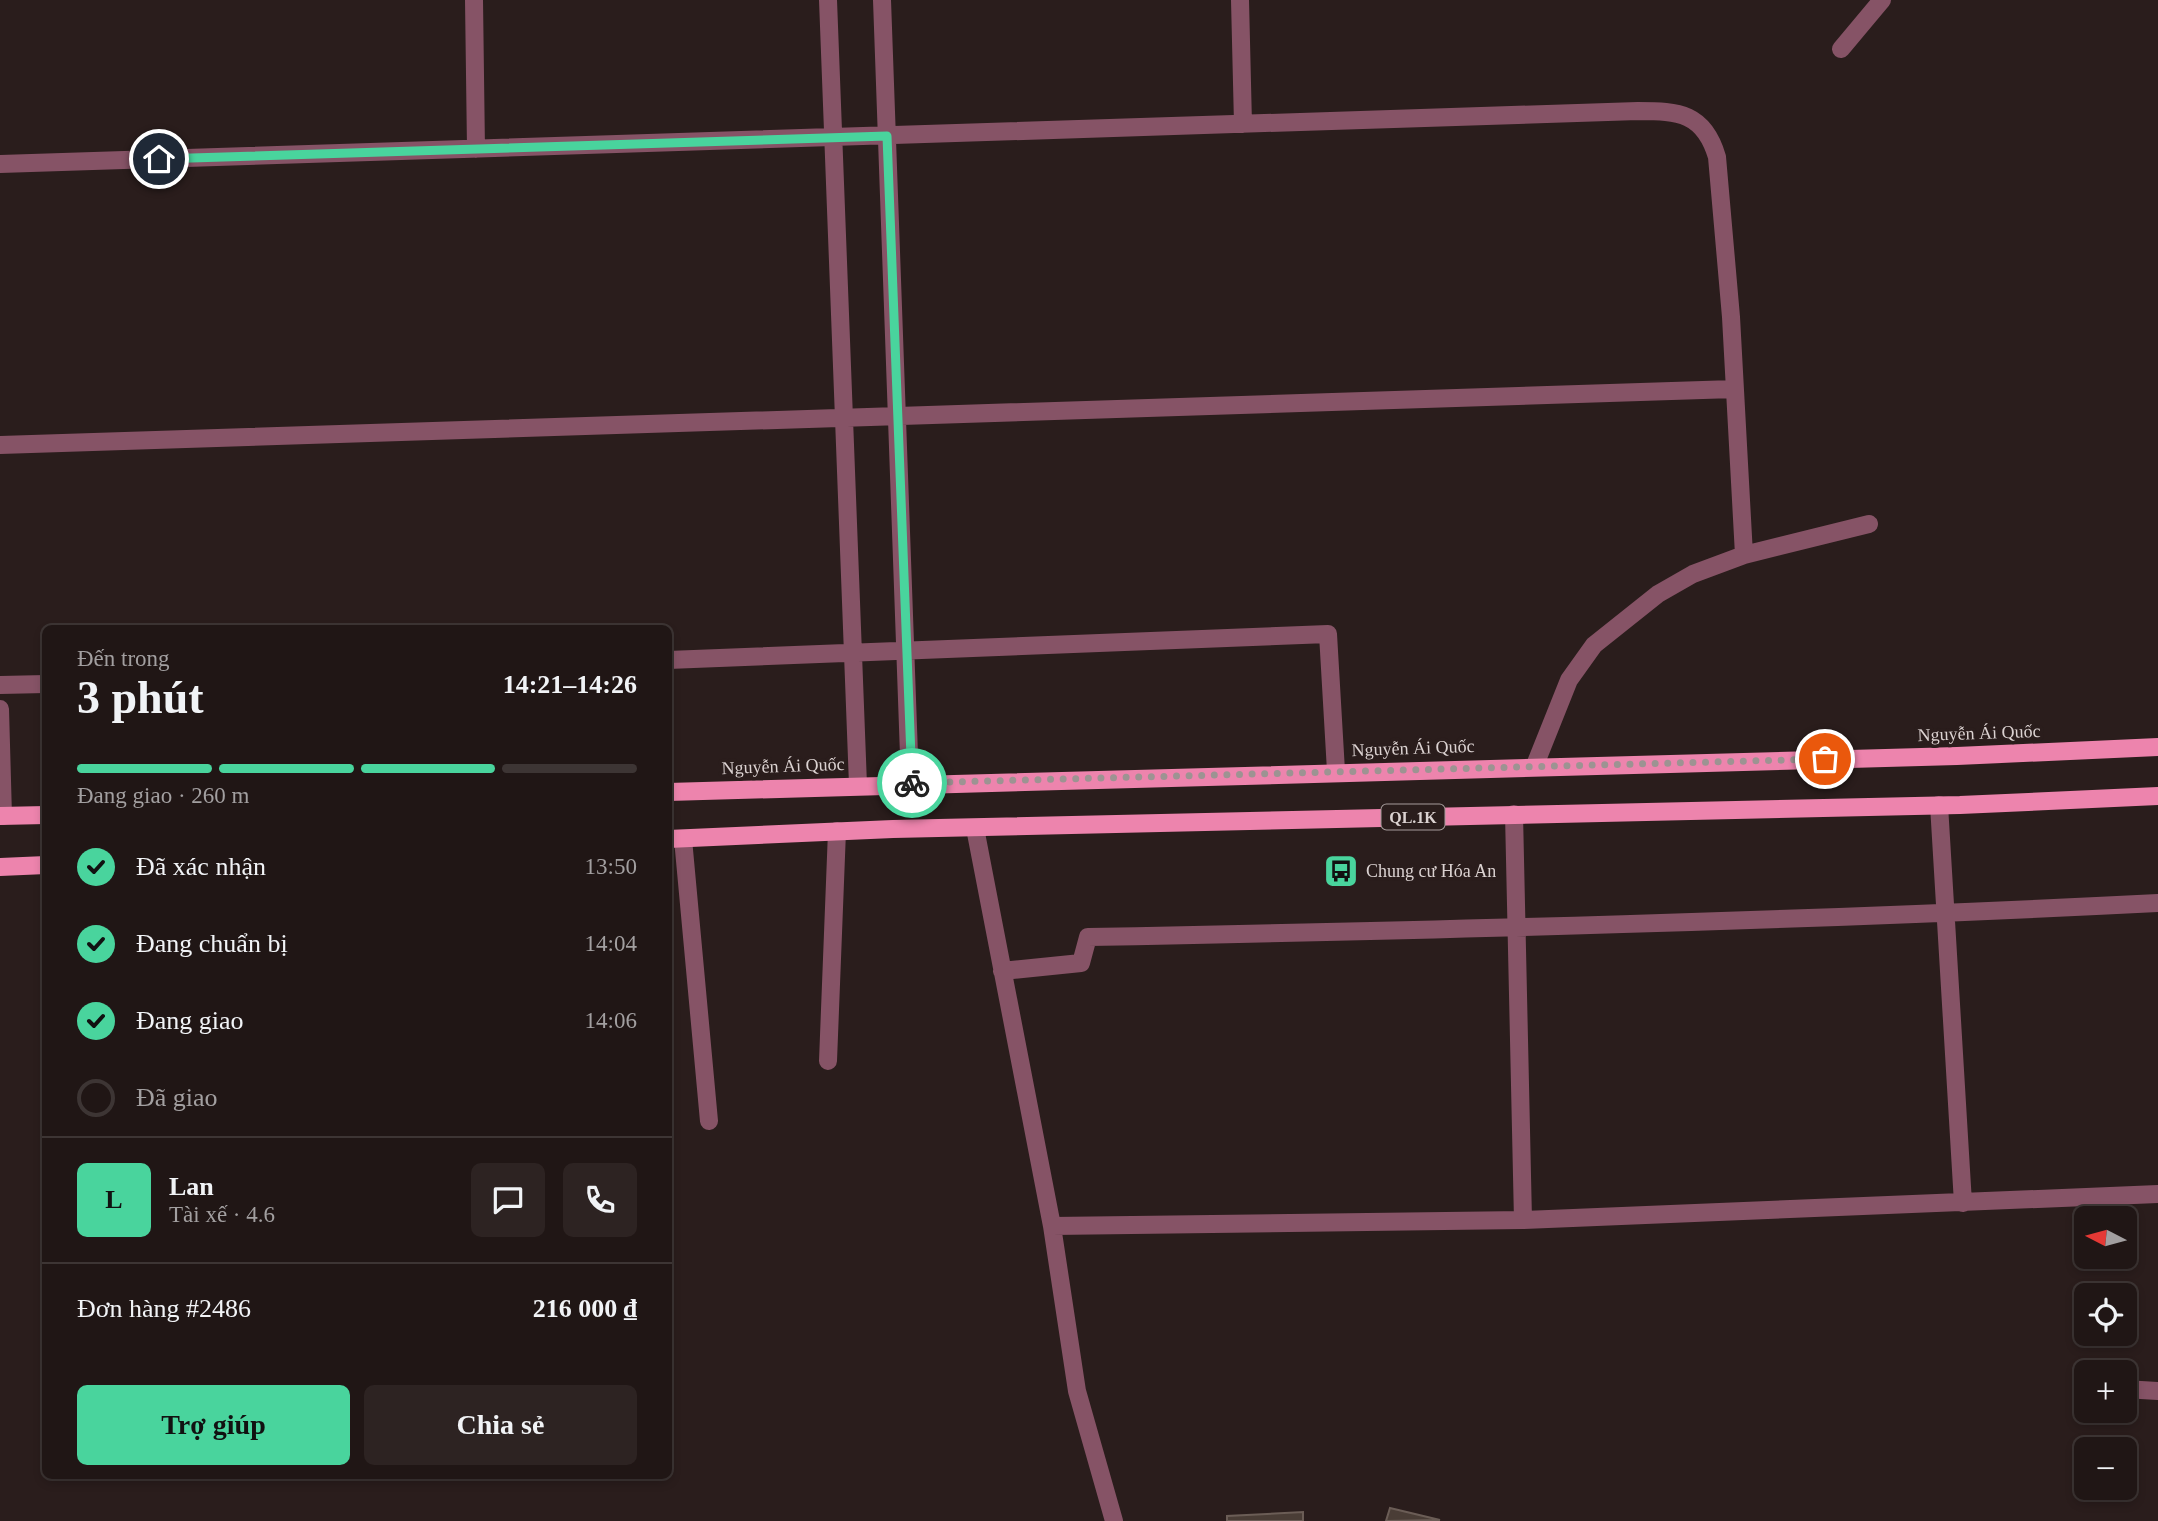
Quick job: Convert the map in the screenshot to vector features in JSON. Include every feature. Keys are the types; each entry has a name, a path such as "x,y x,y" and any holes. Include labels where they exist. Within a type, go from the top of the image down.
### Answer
{"main road":[{"name":"Nguyễn Ái Quốc","path":"672,792 1535,765 1957,756 2158,747"},
{"name":"QL.1K","path":"676,839 837,831 1939,805 2158,796"},
{"path":"1,816 42,815"},
{"path":"0,867 42,865"}],"street":[{"path":"474,0 476,149"},
{"path":"828,0 858,785"},
{"path":"882,0 910,783"},
{"path":"1240,0 1242,124"},
{"path":"1841,49 1882,0"},
{"path":"0,164 1638,111 1693,117 1712,140 1717,157 1744,555"},
{"path":"0,445 1734,389"},
{"path":"1535,765 1569,680 1594,645 1658,594 1693,574 1744,555 1869,524"},
{"path":"672,660 1328,634 1336,771"},
{"path":"0,685 42,684"},
{"path":"0,709 1,816"},
{"path":"1939,805 1963,1203"},
{"path":"1514,814 1523,1220"},
{"path":"975,828 1052,1226 1077,1391 1114,1521"},
{"path":"828,1061 837,831"},
{"path":"676,839 709,1121"},
{"path":"1002,971 1081,963 1088,937 1516,928 1946,914 2158,903"},
{"path":"1052,1226 1523,1220 2158,1194"},
{"path":"2137,1390 2158,1391"}],"building":[{"path":"1390,1508 1440,1520 1386,1521"},
{"path":"1303,1512 1303,1521 1227,1521 1227,1516"}],"way so far":[{"path":"912,783 1825,759"}],"place":[{"name":"Chung cư Hóa An","path":"1341,871"}],"route":[{"path":"159,159 887,136 912,783"}]}
